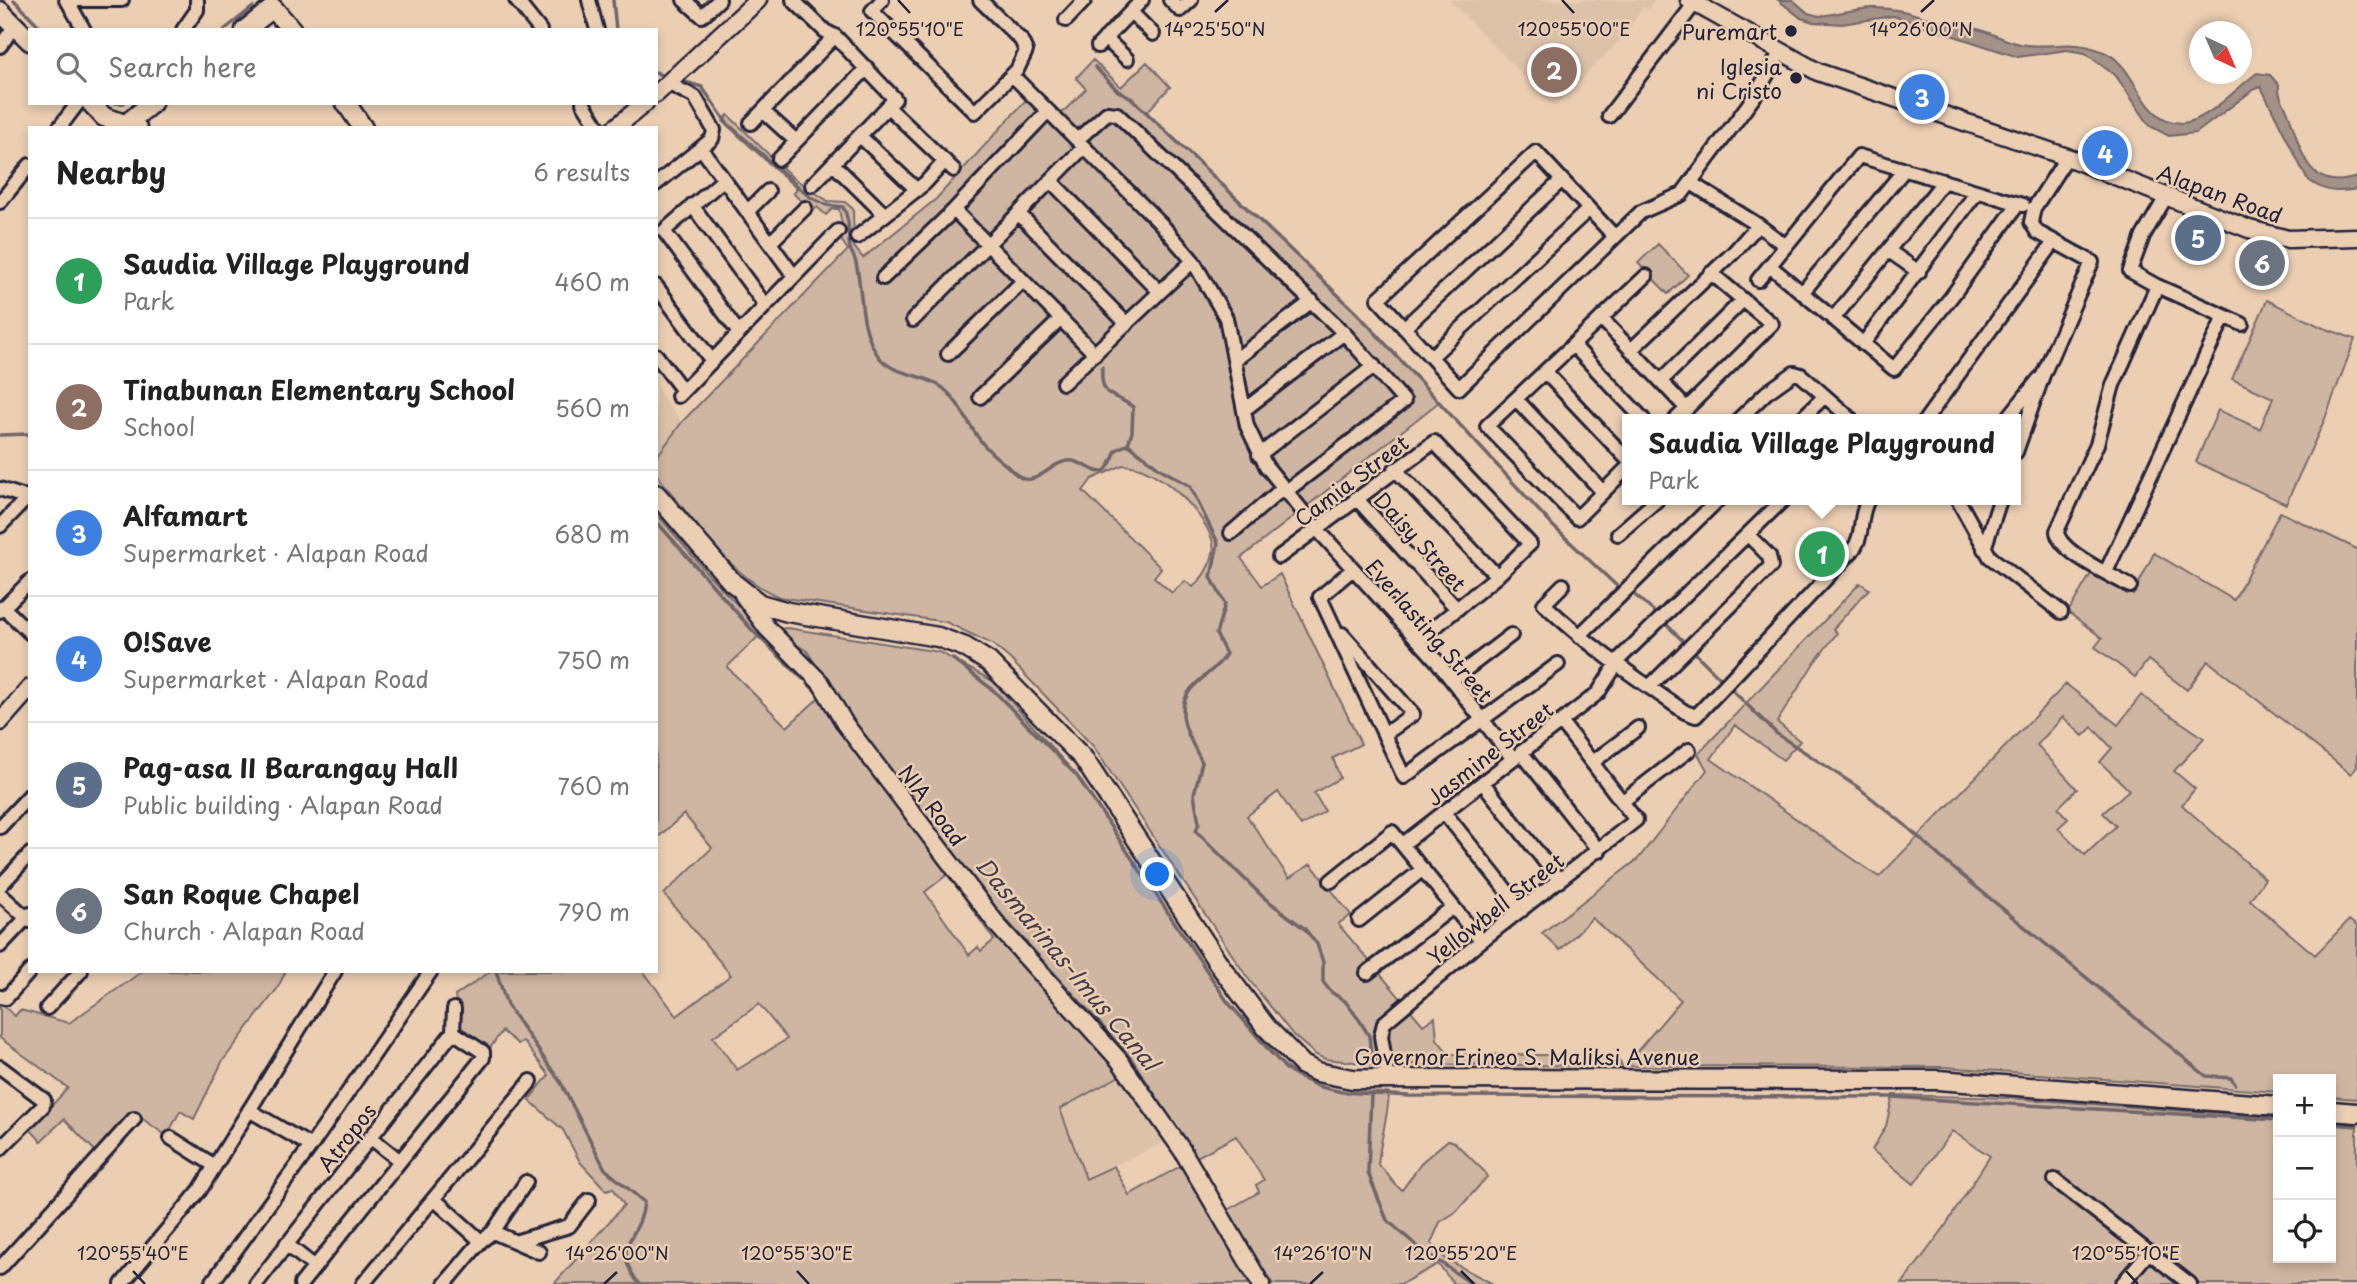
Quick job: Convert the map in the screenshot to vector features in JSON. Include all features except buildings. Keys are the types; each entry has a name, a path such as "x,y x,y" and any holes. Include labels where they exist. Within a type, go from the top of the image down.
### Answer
{"main road":[{"path":"247,28 272,4 290,28"},
{"path":"0,10 28,39"},
{"path":"93,105 104,117 131,126 150,105"},
{"path":"346,105 362,126"},
{"name":"Governor Erineo S. Maliksi Avenue","path":"658,496 741,591 760,604 788,612 937,637 965,647 989,662 1083,758 1222,967 1292,1055 1317,1072 1334,1077 1388,1080 1938,1080 2273,1106"},
{"path":"2336,1111 2357,1113"}],"street":[{"path":"82,28 67,0 121,0"},
{"path":"184,28 197,10 197,0"},
{"path":"516,0 538,28"},
{"path":"589,0 596,28"},
{"path":"684,0 702,16 719,0"},
{"path":"663,89 758,0"},
{"path":"793,0 825,31 834,34"},
{"path":"804,0 894,95 894,102 813,185"},
{"path":"882,0 872,11 975,111 1012,75 1025,58 1026,51 1021,40 980,0"},
{"path":"1066,20 1086,0"},
{"path":"1127,60 1102,42 1142,0"},
{"path":"1170,0 1180,10 1191,0"},
{"path":"1609,116 1692,2"},
{"name":"Alapan Road","path":"1692,2 1780,53 1861,88 2067,158 2271,236 2288,239 2357,237"},
{"path":"1131,12 1153,34"},
{"path":"0,46 15,26"},
{"path":"751,123 834,34"},
{"path":"1615,237 1536,152 1378,299 1460,388 1641,212 1677,198 1754,97 1780,53"},
{"path":"779,159 867,68"},
{"name":"Everlasting Street","path":"1012,75 1193,261 1226,318 1244,410 1259,455 1283,491 1419,640 1482,719 1599,851"},
{"path":"658,182 712,139 714,130 695,97 663,89"},
{"path":"61,126 76,105"},
{"path":"584,105 599,126"},
{"path":"617,126 643,105"},
{"path":"858,237 950,166 888,107"},
{"path":"763,111 796,141"},
{"path":"883,278 954,210 1048,111"},
{"path":"914,320 1051,181 1107,113 1116,114 1232,228 1312,301 1404,401 1231,533"},
{"path":"860,136 917,190"},
{"path":"701,148 794,276"},
{"path":"1758,281 1859,156 2034,208"},
{"path":"2021,438 2043,375 2092,262 2033,228 2031,216 2034,208 2067,158"},
{"path":"833,164 885,215"},
{"path":"0,202 28,167"},
{"path":"1802,293 1905,169"},
{"path":"723,180 666,226 665,235 739,333"},
{"path":"1404,328 1562,180"},
{"path":"1051,181 1160,292"},
{"path":"1833,319 1944,181"},
{"path":"1691,183 1786,246"},
{"path":"747,212 768,191"},
{"path":"1863,344 1977,192"},
{"path":"2166,197 2143,236 2130,271 2242,324"},
{"path":"1770,266 1894,369 1952,296 2018,204"},
{"path":"692,205 765,305"},
{"path":"770,243 805,208"},
{"path":"1431,357 1589,209"},
{"path":"954,210 1095,354"},
{"path":"1018,214 1127,324"},
{"path":"1631,350 1758,225"},
{"path":"658,358 681,394 838,231"},
{"path":"1930,414 2054,242"},
{"path":"1889,251 1919,272"},
{"path":"1063,383 1193,261"},
{"path":"1682,414 1772,324 1711,273"},
{"path":"1622,473 1577,518 1487,426 1646,276"},
{"path":"948,354 1023,281"},
{"path":"2130,586 2065,548 2057,538 2057,531 2097,444 2113,385 2157,286"},
{"path":"658,289 712,361"},
{"path":"1661,381 1744,300"},
{"path":"1235,360 1312,301"},
{"path":"2106,572 2224,317"},
{"path":"1601,318 1687,409"},
{"path":"980,397 1061,319"},
{"path":"1244,410 1344,333"},
{"path":"1573,345 1638,414"},
{"path":"1259,455 1374,366"},
{"path":"1545,372 1622,454"},
{"path":"1744,414 1766,393 1794,373 1801,375 1845,414"},
{"path":"2011,414 2043,375"},
{"path":"1806,414 1825,396"},
{"path":"1516,399 1603,492"},
{"name":"Camia Street","path":"1279,557 1434,442 1530,544 1497,576"},
{"path":"1395,470 1497,576 1419,640"},
{"path":"0,489 28,496"},
{"path":"0,526 28,497"},
{"name":"Daisy Street","path":"1356,498 1457,609"},
{"path":"1618,534 1651,505"},
{"path":"1579,636 1713,505"},
{"path":"1616,664 1778,505"},
{"path":"1563,585 1544,604 1579,636 1690,715 1701,712 1852,551 1861,536 1862,513 1866,505"},
{"path":"1960,505 1983,550 2061,612"},
{"path":"1983,550 1998,505"},
{"path":"1649,687 1771,566 1769,556 1748,535"},
{"path":"1353,569 1320,597 1404,776 1558,664"},
{"path":"28,583 2,609 28,631"},
{"name":"NIA Road","path":"741,591 767,628 830,695 845,724 999,927 1119,1060 1182,1150 1261,1284"},
{"path":"1335,626 1393,688 1413,714 1385,734"},
{"path":"1452,680 1511,635"},
{"name":"Jasmine Street","path":"1403,844 1598,693 1616,664"},
{"path":"0,722 28,690"},
{"path":"1561,722 1623,802 1689,750"},
{"path":"1592,762 1638,728"},
{"path":"1483,783 1560,881"},
{"path":"0,827 28,797"},
{"name":"Yellowbell Street","path":"1388,1080 1381,1029 1392,1015 1481,941 1636,820 1623,802"},
{"path":"1444,812 1522,910"},
{"path":"1331,881 1392,832 1481,941"},
{"path":"0,886 28,856"},
{"path":"1359,920 1423,869"},
{"path":"0,894 28,916"},
{"path":"1367,973 1454,907"},
{"path":"0,946 28,918"},
{"path":"0,997 6,998 28,973"},
{"path":"47,1008 78,973"},
{"path":"122,1284 181,1215 215,1166 334,973"},
{"path":"211,1284 311,1146 430,973"},
{"path":"302,1284 483,1058 483,1052 453,1032 454,1009"},
{"name":"Atropos","path":"259,1280 453,1032"},
{"path":"0,1085 5,1071 44,1100 43,1106 0,1149"},
{"path":"363,1284 531,1081"},
{"path":"249,1110 311,1146"},
{"path":"0,1268 134,1119"},
{"path":"370,1137 400,1161"},
{"path":"170,1138 215,1166"},
{"path":"2055,1180 2190,1284"},
{"path":"445,1284 481,1241 493,1232 526,1182"},
{"path":"434,1199 481,1241"},
{"path":"518,1241 569,1226 589,1200"},
{"path":"493,1232 539,1252"},
{"path":"286,1244 315,1268"},
{"path":"2122,1284 2149,1252"},
{"path":"259,1280 273,1284"}],"shaded area":[{"path":"1449,0 1655,0 1648,10 1643,7 1625,35 1554,107"},
{"path":"1778,0 1793,0 1808,13 1819,16 1865,9 1893,9 1974,28 2020,44 2094,48 2117,60 2157,114 2168,121 2182,123 2201,117 2243,84 2252,84 2252,77 2257,73 2270,75 2279,85 2281,97 2309,166 2327,179 2357,177 2357,189 2330,190 2307,179 2261,87 2253,90 2196,133 2169,136 2150,126 2116,76 2085,53 2067,50 2018,57 1893,16 1842,24 1813,22 1801,18"},
{"path":"1093,60 1121,87 1147,62 1170,87 1146,113 1357,313 1439,402 1241,558 1262,586 1280,574 1361,744 1333,758 1340,778 1314,793 1325,811 1301,826 1278,792 1247,816 1289,878 1311,864 1351,915 1338,924 1423,1025 1435,1017 1437,1039 1449,1054 1616,1056 1622,1066 1372,1064 1325,1059 1316,1055 1293,1035 1247,977 1093,746 1010,659 992,644 946,622 779,597 760,587 726,559 658,477 658,455 682,422 848,250 839,237 843,229 839,209 832,209 826,215 817,207 812,212 793,193 797,189 723,121 728,115 792,177 828,201 845,202 853,209 854,247 863,258 936,199 1036,89 1061,114 1086,89 1076,78","holes":["1123,465 1149,472 1187,502 1198,514 1212,539 1212,559 1201,578 1193,587 1185,581 1172,593 1154,577 1161,568 1083,491 1092,479"]},
{"path":"1658,244 1688,275 1668,294 1638,263"},
{"path":"2267,300 2321,327 2355,339 2324,421 2286,504 2196,462 2218,410 2260,429 2273,398 2232,379"},
{"path":"658,390 682,422 658,455"},
{"path":"2280,512 2357,549 2357,767 2351,774 2208,661 2187,690 2148,660 2135,677 2095,647 2102,638 2068,612 2092,572 2133,595 2154,553 2234,600"},
{"path":"658,515 763,632 727,667 787,727 824,693 1123,1074 1060,1109 1086,1179 1114,1166 1129,1195 1184,1164 1256,1284 554,1284 624,1205 613,1188 606,1190 580,1162 563,1130 529,1100 549,1075 523,1041 518,1044 502,1031 490,1048 461,1030 455,996 488,973 645,973 677,1016 731,975 664,894 712,848 684,814 658,837","holes":["948,874 994,940 981,951 978,947 969,955 925,892","759,1004 787,1039 737,1070 713,1037"]},
{"path":"1860,583 1869,589 1833,629 1837,633 1814,663 1777,722 1800,741 1783,760 1735,725 1711,759 1879,877 2066,684 2118,725 2141,695 2204,738 2174,771 2195,789 2182,805 2265,879 2250,900 2315,955 2349,920 2357,926 2357,1099 2336,1097 2336,1074 2273,1074 2273,1092 1945,1067 1629,1066 1633,1056 1681,1000 1592,918 1560,950 1542,933 1638,859 1707,770 1698,754","holes":["2063,717 2083,736 2092,727 2112,748 2100,762 2129,790 2103,813 2116,826 2085,855 2058,828 2068,819 2058,808 2077,789 2037,745"]},
{"path":"787,628 939,652 993,681 1077,776 1227,1001 1271,1054 1300,1079 1317,1086 1342,1092 1389,1093 1378,1165 1395,1185 1402,1190 1423,1161 1448,1140 1454,1142 1484,1171 1487,1177 1456,1212 1440,1222 1431,1243 1446,1259 1493,1284 1454,1284 1438,1264 1401,1284 1268,1284 1224,1212 1259,1192 1256,1185 1264,1180 1236,1136 1193,1159 855,727 807,651 782,636 779,629"},
{"path":"140,973 285,973 277,989 222,1062 194,1119 180,1111 167,1136 134,1113 98,1154 64,1119 41,1141 30,1129 68,1088 0,1038 0,1003 15,1016 20,1010 69,1023"},
{"path":"1123,1074 1169,1140 1086,1179 1060,1109"},
{"path":"1893,1095 2010,1098 2273,1118 2273,1263 2336,1263 2336,1122 2357,1124 2357,1284 1902,1284 1944,1228 1990,1156 1952,1131 1914,1184 1872,1150 1886,1126"}],"waterway":[{"path":"14,0 41,28"},
{"path":"613,0 616,28"},
{"path":"227,28 253,7"},
{"path":"1095,67 1357,313 1553,526 1620,589"},
{"path":"658,73 665,78"},
{"path":"679,80 702,87 727,123 810,197 826,205 843,207 848,222 850,248 858,274 866,329 875,351 889,366 943,388 983,444 1015,473 1024,479 1030,479 1066,461 1102,471 1107,468 1116,450 1128,444 1159,468 1190,486 1218,543 1211,577 1225,604 1216,634 1226,654 1191,689 1183,707 1185,726 1202,762 1194,794 1199,823 1196,831 1263,897 1305,929 1317,944 1323,962 1323,982 1331,992 1345,1001 1369,1036 1372,1064"},
{"name":"Dasmarinas-Imus Canal","path":"335,105 351,126"},
{"path":"1102,367 1103,385 1109,394 1133,407 1132,432 1128,444"},
{"path":"0,435 28,434"},
{"name":"Dasmarinas-Imus Canal","path":"658,523 753,631 803,679"},
{"path":"1630,591 1658,615"},
{"path":"1663,621 1686,644"},
{"path":"1693,651 1723,681"},
{"path":"953,659 993,690 1077,776 1227,1001 1286,1069 1317,1086 1342,1092 1409,1096 1892,1097 2273,1120"},
{"name":"Dasmarinas-Imus Canal","path":"808,684 820,695"},
{"path":"1732,690 1777,734 1859,788 2206,1076 2231,1078 2235,1084"},
{"name":"Dasmarinas-Imus Canal","path":"847,715 1000,914 1129,1056 1181,1136"},
{"path":"497,973 507,1005 561,1083 605,1169 644,1202 638,1226 626,1250 630,1270 639,1284"},
{"path":"1371,1094 1368,1173 1387,1220 1417,1246 1472,1284"},
{"path":"2336,1124 2357,1126"},
{"name":"Dasmarinas-Imus Canal","path":"1250,1250 1272,1284"}],"place":[{"name":"Puremart","path":"1791,31"},
{"name":"Tinabunan Elementary School","path":"1554,70"},
{"name":"Iglesia ni Cristo","path":"1796,78"},
{"name":"Alfamart","path":"1922,97"},
{"name":"O!Save","path":"2105,153"},
{"name":"Pag-asa II Barangay Hall","path":"2198,238"},
{"name":"San Roque Chapel","path":"2262,263"},
{"name":"Saudia Village Playground","path":"1822,554"}]}
